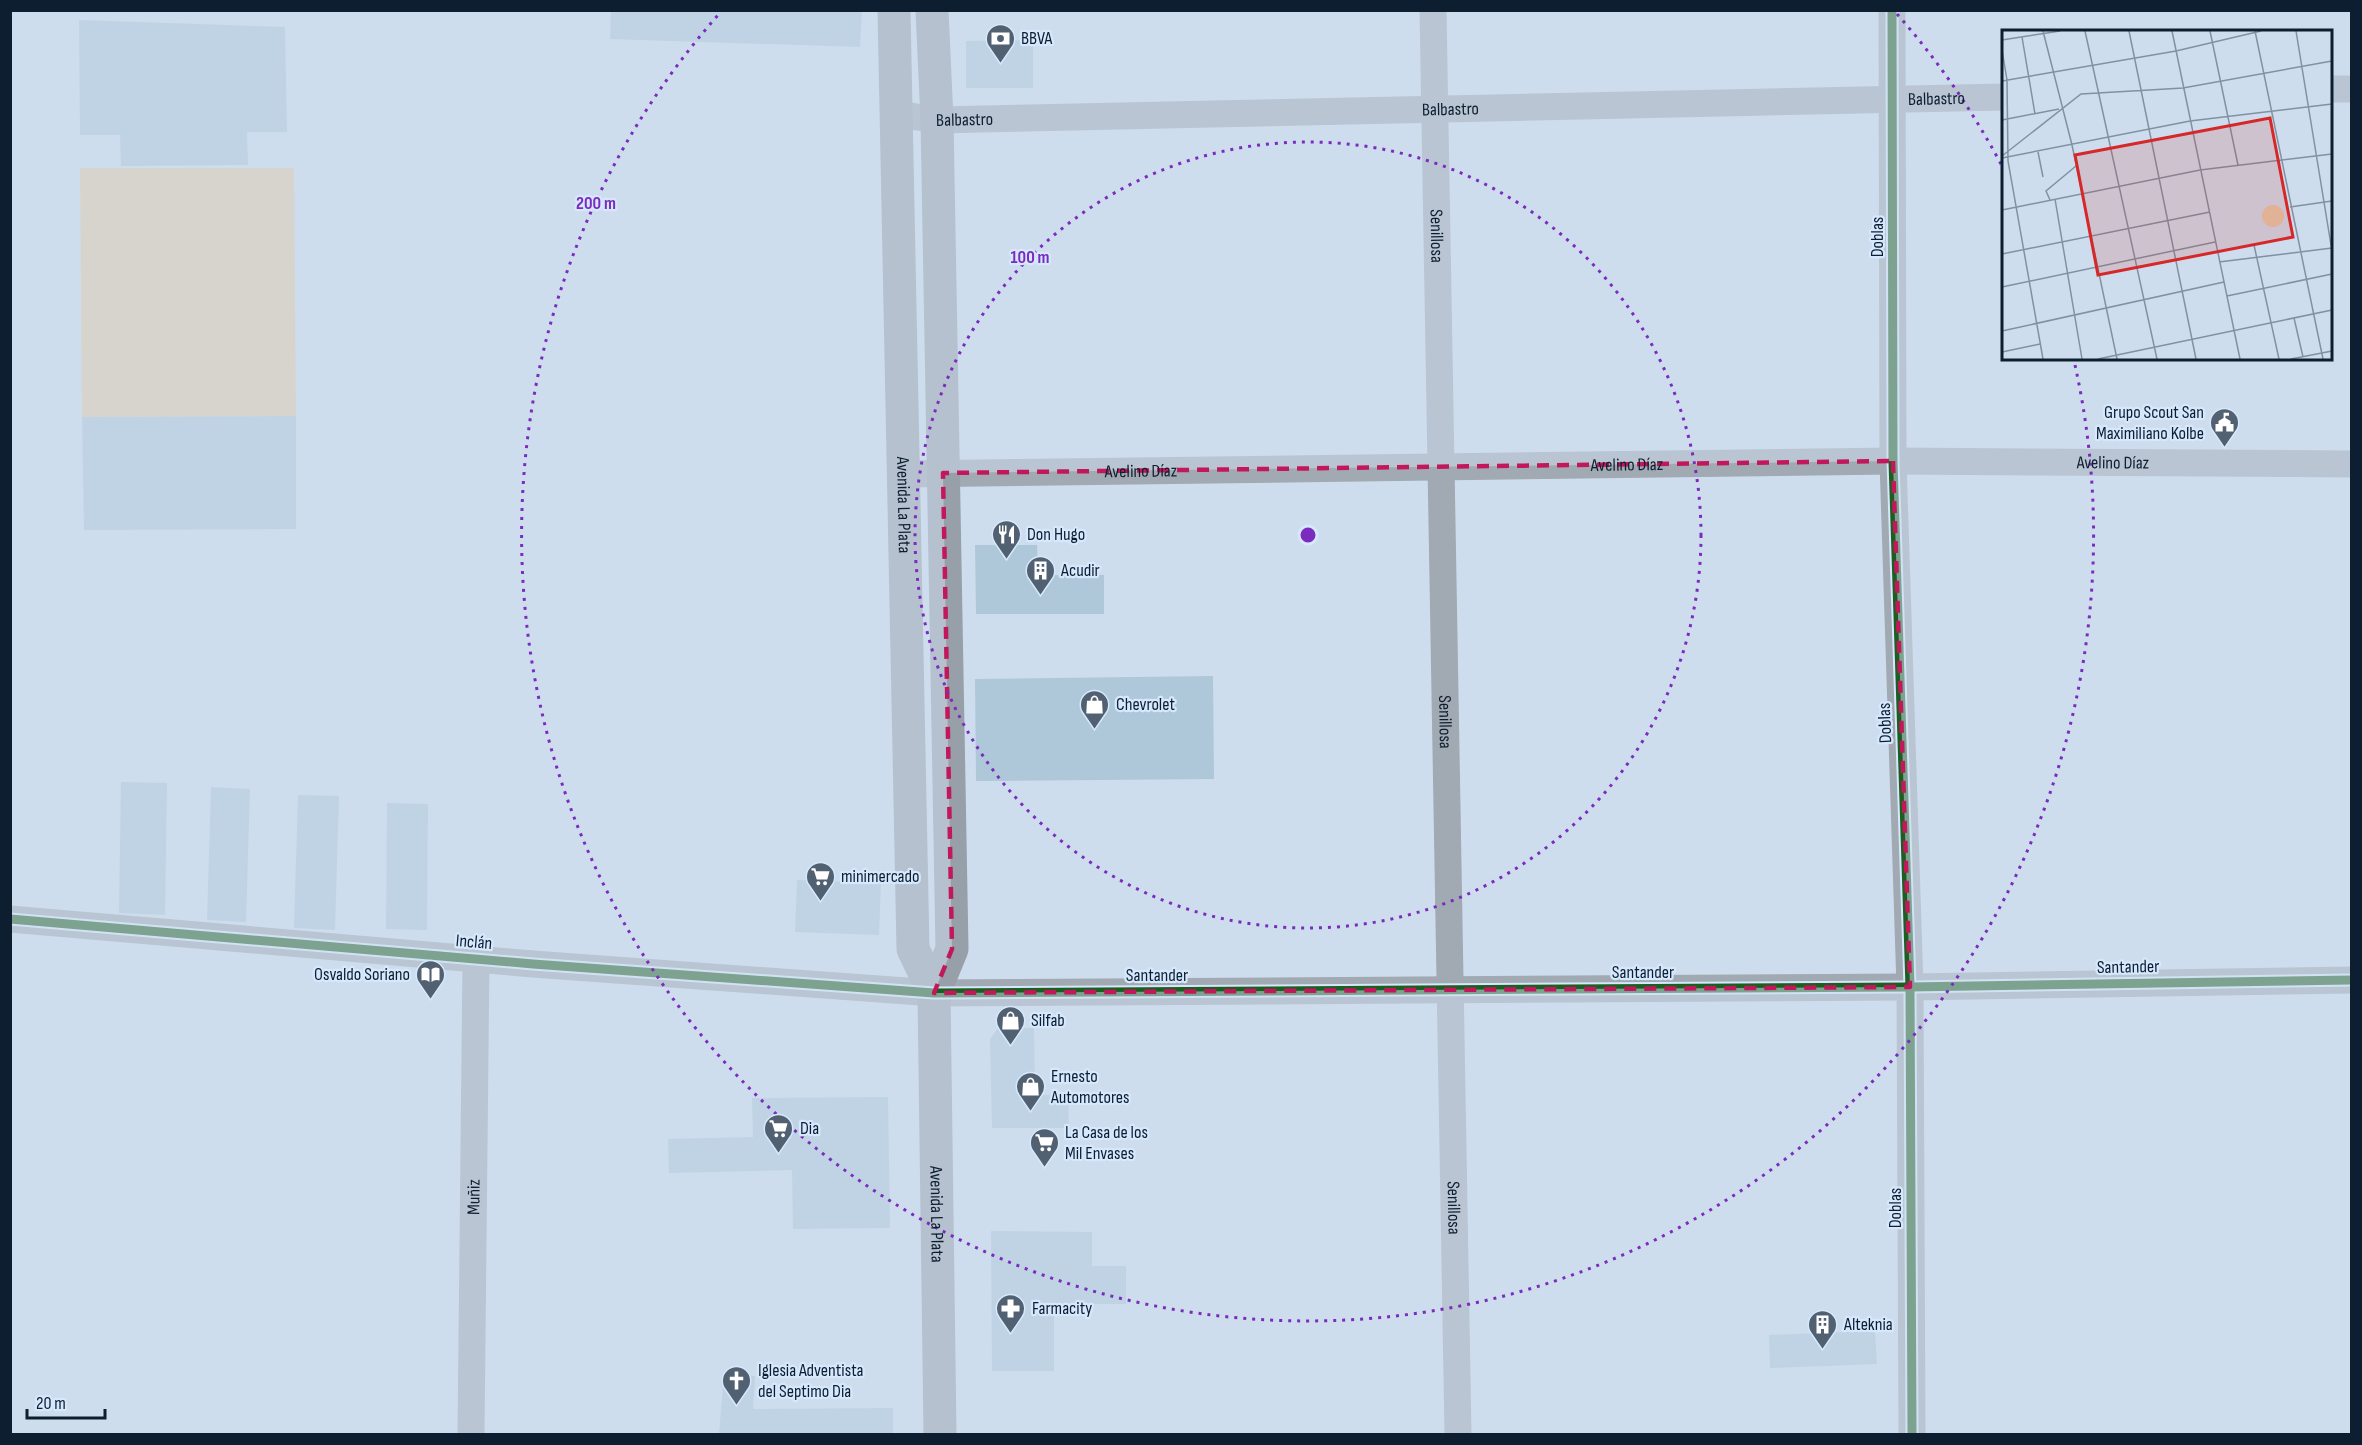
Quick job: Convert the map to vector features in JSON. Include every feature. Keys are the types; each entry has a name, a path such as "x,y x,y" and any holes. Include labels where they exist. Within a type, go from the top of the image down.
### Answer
{"main road":[{"name":"Avenida La Plata","path":"894,10 913,949 934,993"},
{"name":"Avenida La Plata","path":"932,10 938,120 952,949 934,993 940,1434"}],"street":[{"name":"Senillosa","path":"1433,10 1458,1434"},
{"name":"Doblas","path":"1892,10 1894,99 1893,461 1910,987 1912,1434"},
{"path":"2332,89 2352,89"},
{"name":"Balbastro","path":"897,114 938,120 2002,97"},
{"name":"Avelino Díaz","path":"903,474 1442,465 1893,461 2352,464"},
{"name":"Inclán","path":"10,919 934,993"},
{"name":"Muñiz","path":"471,1434 476,958"},
{"name":"Santander","path":"934,993 1910,987 2352,980"}],"highlighted area":[{"path":"1893,461 1910,987 934,993 952,949 943,473"}],"shaded area":[{"path":"80,168 294,168 296,416 82,417"}],"building":[{"path":"611,10 862,10 860,47 610,39"},
{"path":"79,20 285,27 287,132 247,132 248,165 121,166 120,135 80,135"},
{"name":"BBVA","path":"1033,40 1033,88 966,88 966,41"},
{"path":"296,416 296,529 84,530 82,417"},
{"name":"Acudir","path":"975,545 1037,545 1038,575 1104,575 1104,614 976,614"},
{"name":"Chevrolet","path":"1213,676 1214,779 976,781 975,679"},
{"path":"121,782 167,783 165,915 119,913"},
{"path":"211,787 250,789 246,922 207,920"},
{"path":"298,795 339,796 335,930 294,928"},
{"path":"387,803 428,804 427,930 386,929"},
{"path":"797,880 881,883 879,935 795,932"},
{"path":"998,1028 1034,1028 1035,1095 1068,1095 1069,1128 992,1128 990,1039"},
{"path":"888,1097 890,1228 793,1229 792,1170 669,1173 668,1139 753,1137 752,1098"},
{"path":"991,1231 1092,1232 1092,1266 1126,1266 1126,1304 1054,1304 1054,1371 992,1371"},
{"name":"Alteknia","path":"1875,1331 1877,1364 1770,1368 1769,1335"},
{"path":"724,1374 755,1376 753,1409 893,1408 893,1434 719,1434"}],"cycle path":[{"path":"1892,10 1893,461 1910,987 1912,1434"},
{"path":"10,919 533,964 934,993 1910,987 2352,980"}],"place":[{"name":"BBVA","path":"1000,64"},
{"name":"Grupo Scout San Maximiliano Kolbe","path":"2225,448"},
{"name":"Don Hugo","path":"1006,560"},
{"name":"Acudir","path":"1040,596"},
{"name":"Chevrolet","path":"1095,730"},
{"name":"minimercado","path":"820,902"},
{"name":"Osvaldo Soriano","path":"431,1000"},
{"name":"Silfab","path":"1010,1046"},
{"name":"Ernesto Automotores","path":"1030,1112"},
{"name":"Dia","path":"779,1154"},
{"name":"La Casa de los Mil Envases","path":"1044,1168"},
{"name":"Farmacity","path":"1011,1334"},
{"name":"Alteknia","path":"1823,1350"},
{"name":"Iglesia Adventista del Septimo Dia","path":"737,1406"}]}
